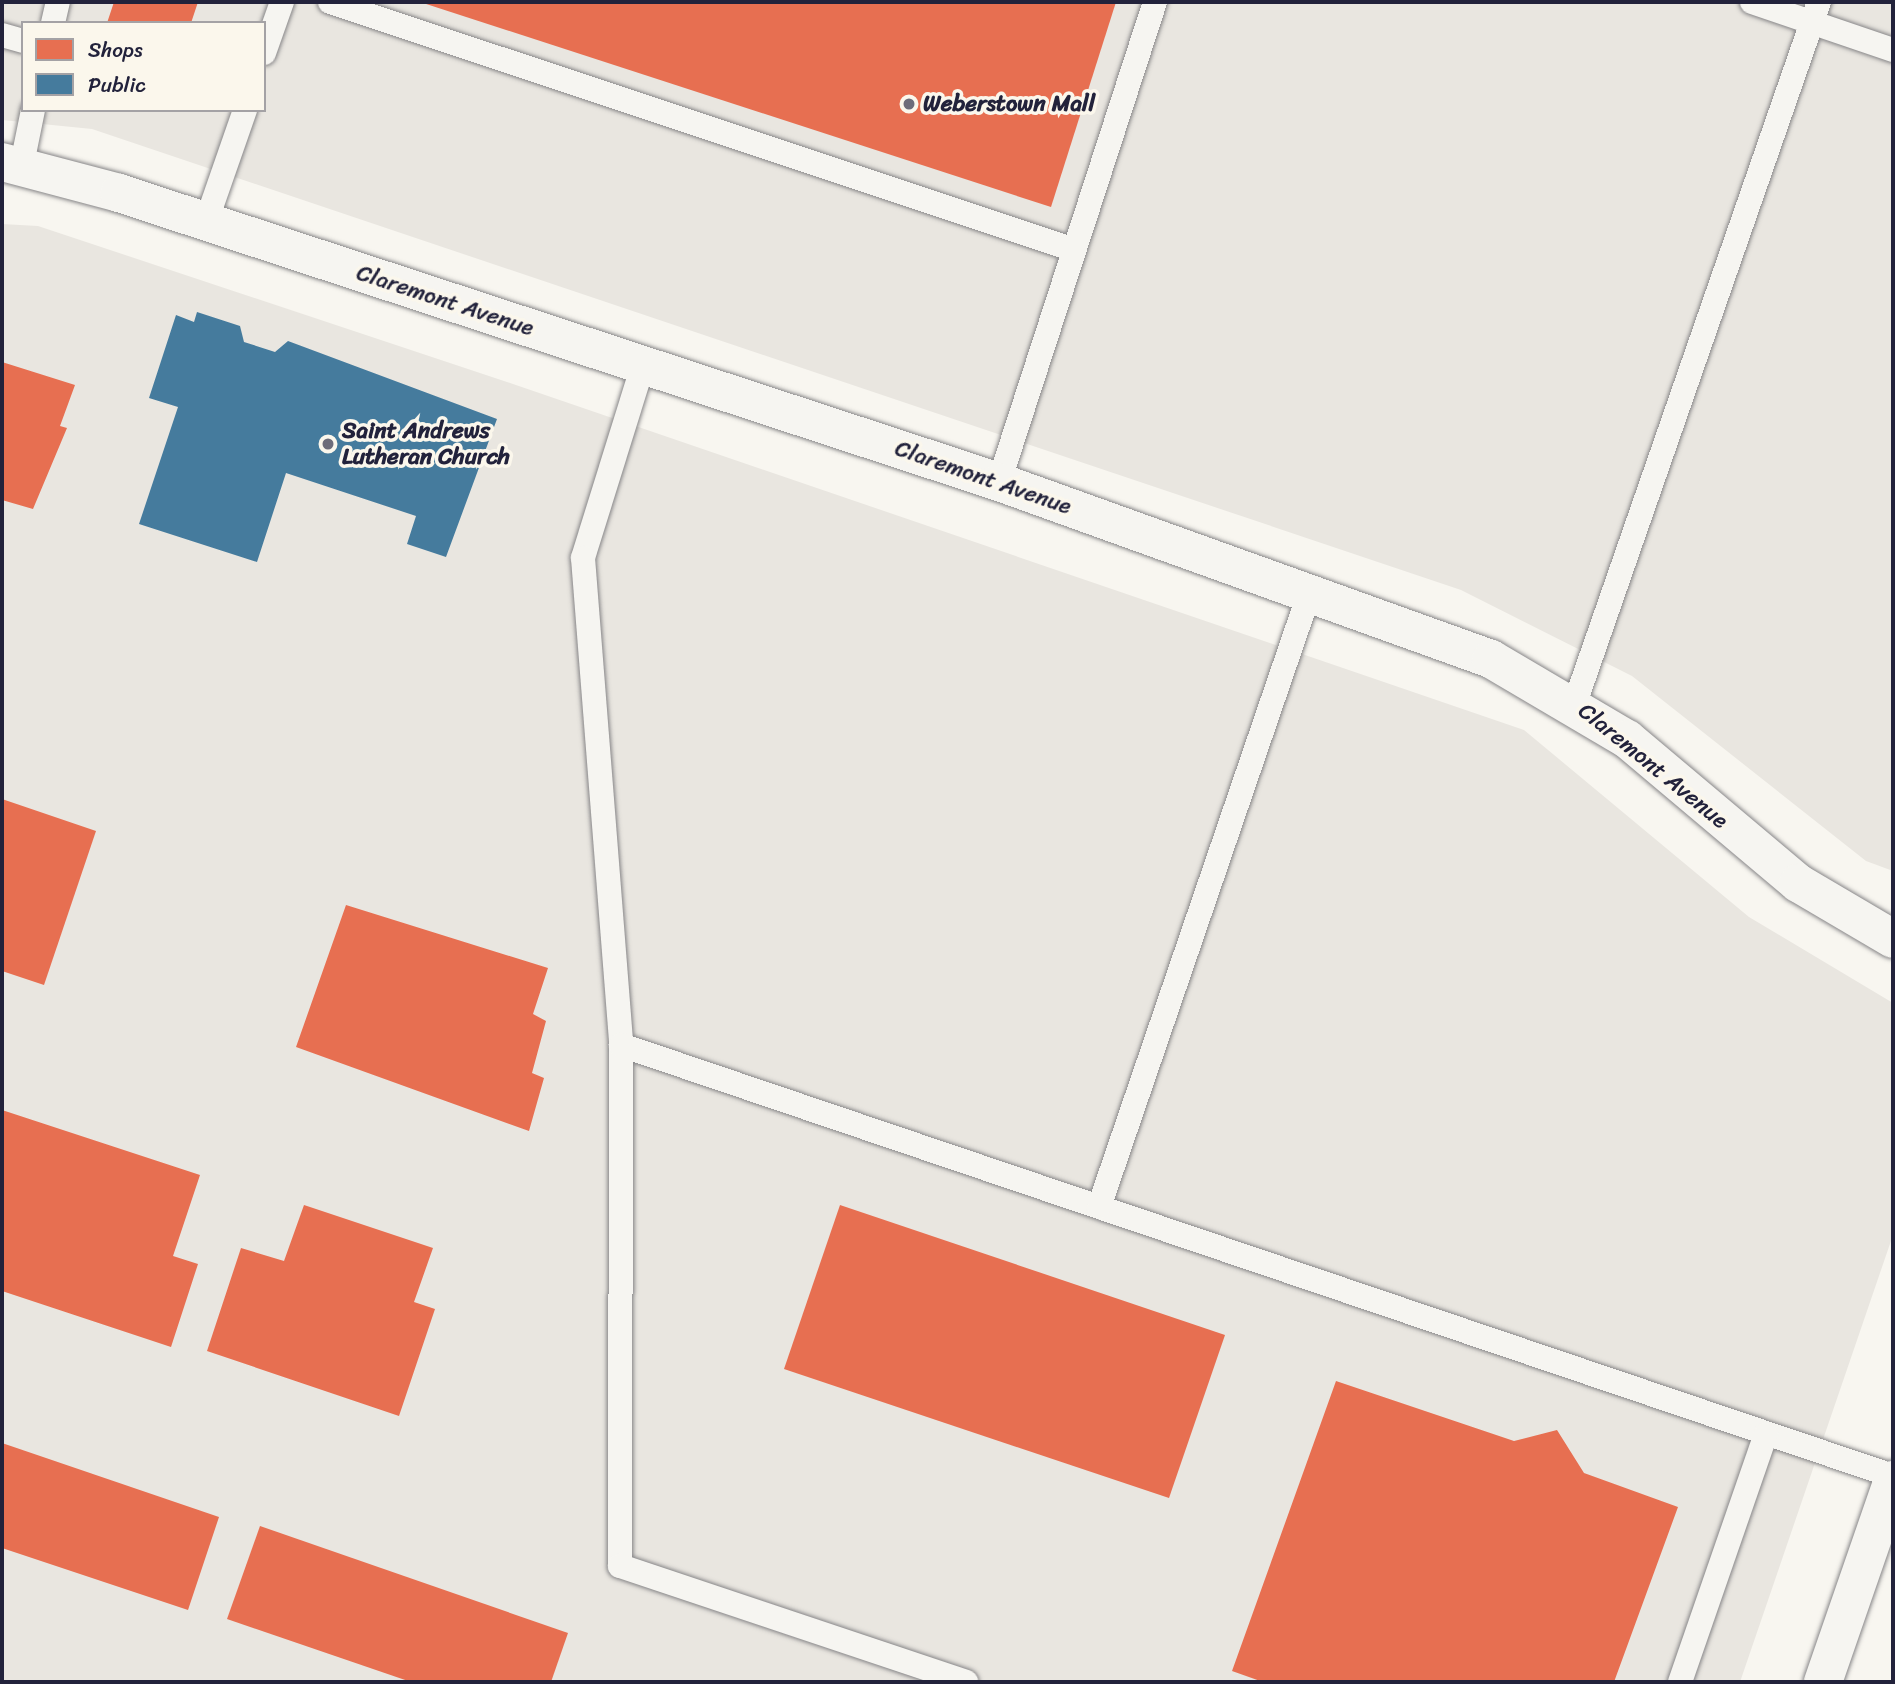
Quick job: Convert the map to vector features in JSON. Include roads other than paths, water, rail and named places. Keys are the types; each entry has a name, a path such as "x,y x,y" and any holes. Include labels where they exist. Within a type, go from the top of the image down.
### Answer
{"street":[{"name":"Claremont Avenue","path":"12,163 206,222 999,481 1469,650 1575,703 1798,883 1893,939"},
{"path":"1823,1682 1893,1478"}],"lane":[{"path":"53,21 58,2"},
{"path":"266,47 282,2"},
{"path":"330,2 1074,250"},
{"path":"999,481 1155,2"},
{"path":"1752,2 1815,12 1893,50"},
{"path":"1575,703 1815,12"},
{"path":"2,35 21,40"},
{"path":"12,163 32,112"},
{"path":"206,222 243,112"},
{"path":"643,365 583,558 621,1045 620,1566 966,1682"},
{"path":"1099,1207 1308,594"},
{"path":"621,1045 1893,1478"},
{"path":"1680,1682 1766,1434"}],"place":[{"name":"Weberstown Mall","path":"909,104"},
{"name":"Saint Andrews Lutheran Church","path":"328,444"}]}
